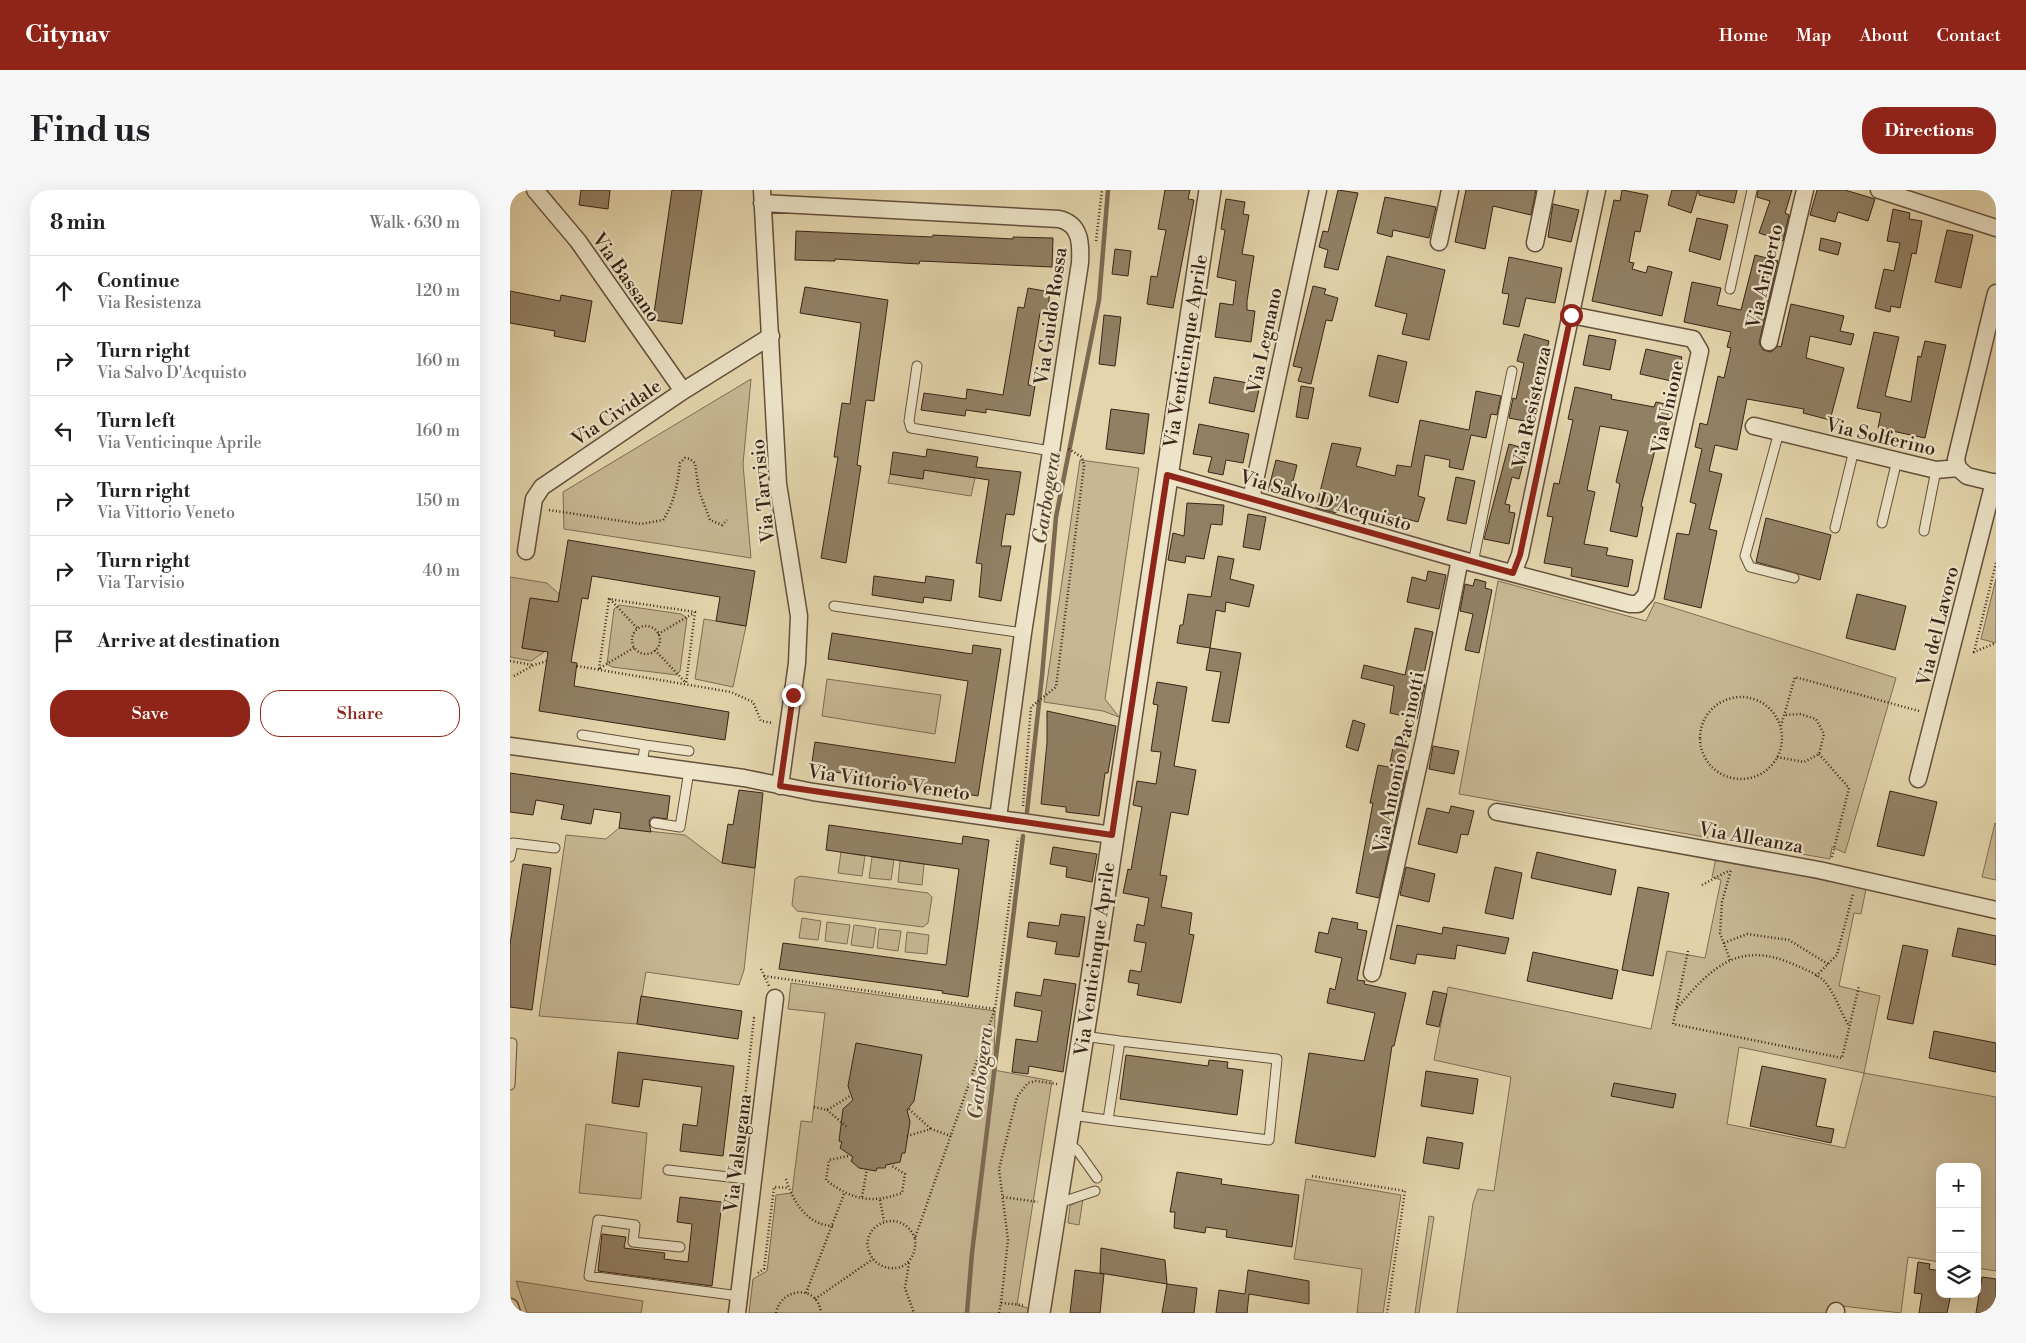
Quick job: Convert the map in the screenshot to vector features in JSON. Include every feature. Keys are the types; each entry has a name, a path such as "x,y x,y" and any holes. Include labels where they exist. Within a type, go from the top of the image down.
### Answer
{"street":[{"name":"Via Bassano","path":"535,190 578,241 683,391"},
{"name":"Via Venticinque Aprile","path":"1034,1309 1057,1203 1072,1146 1070,1114 1210,190"},
{"name":"Via Legnano","path":"1250,499 1318,190"},
{"path":"1439,242 1450,190"},
{"path":"1535,243 1546,190"},
{"name":"Via Resistenza","path":"1513,573 1520,555 1596,190"},
{"name":"Via Ariberto","path":"1769,342 1805,190"},
{"path":"1887,191 1996,228"},
{"name":"Via Tarvisio","path":"762,197 778,484 800,625 797,663 780,786"},
{"name":"Via Guido Rossa","path":"762,197 1059,219 1071,224 1077,231 1080,241 1080,263 1058,449 1023,633 998,818"},
{"path":"1958,468 1956,459 1996,293"},
{"name":"Via Unione","path":"1571,315 1693,339 1700,351 1646,595 1638,604"},
{"name":"Via Cividale","path":"526,551 536,494 542,487 683,391 771,336"},
{"name":"Via Solferino","path":"1754,426 1936,470 1958,468 1967,476 1995,483"},
{"name":"Via Salvo D'Acquisto","path":"1167,475 1467,561 1630,604 1638,604"},
{"name":"Via del Lavoro","path":"1918,779 1995,483"},
{"name":"Via Antonio Pacinotti","path":"1372,974 1425,736 1467,561"},
{"name":"Via Vittorio Veneto","path":"510,746 1112,835"},
{"name":"Via Alleanza","path":"1497,812 1732,862 1855,886 1996,910"},
{"name":"Via Valsugana","path":"737,1313 755,1180 775,998"},
{"path":"510,1307 512,1313"}],"lane":[{"path":"1730,289 1752,190"},
{"path":"917,366 909,421 911,428 1058,449"},
{"path":"1467,561 1512,371"},
{"path":"1779,432 1744,556 1750,566 1794,578"},
{"path":"1835,528 1854,450"},
{"path":"1882,523 1897,460"},
{"path":"1924,531 1936,470"},
{"path":"834,606 1023,633"},
{"path":"582,736 689,751"},
{"path":"642,764 645,745"},
{"path":"655,823 680,827 689,771"},
{"path":"510,858 513,843 555,848"},
{"path":"1070,1114 1269,1140 1277,1059 1120,1042 1083,1036"},
{"path":"1108,1120 1120,1042"},
{"path":"510,1043 512,1043 510,1084"},
{"path":"1072,1146 1097,1178"},
{"path":"668,1170 755,1180"},
{"path":"1057,1203 1096,1191"},
{"path":"680,1247 633,1242 635,1225 598,1220 589,1276 740,1296"}],"path":[{"path":"915,1238 995,1009 1024,822 1031,707 1033,703 1049,694 1056,687 1084,466 1082,457 1058,449"},
{"path":"533,506 575,515 641,524 663,520 669,511 678,480 680,463 685,458 695,463 699,491 710,520 722,525 727,520"},
{"path":"1996,563 1974,652 1996,643"},
{"path":"609,599 695,612"},
{"path":"609,599 638,629"},
{"path":"598,669 609,599"},
{"path":"658,634 695,612"},
{"path":"686,684 695,612"},
{"path":"650,626 658,634 660,641 655,650 644,653 635,647 633,636 638,629 650,626"},
{"path":"598,669 635,647"},
{"path":"655,650 686,684"},
{"path":"510,660 534,665"},
{"path":"514,676 534,665 547,661"},
{"path":"577,666 731,692 746,697 753,702 761,721 778,724"},
{"path":"1781,728 1772,710 1762,702 1749,697 1736,697 1723,701 1712,708 1704,719 1700,732 1700,745 1705,758 1713,768 1725,775 1738,779 1752,777 1765,771 1777,757 1781,748 1781,728 1795,677 1935,716"},
{"path":"1777,757 1804,762 1819,754 1824,734 1816,719 1800,714 1784,715"},
{"path":"1819,754 1849,788 1832,858"},
{"path":"1732,862 1740,871"},
{"path":"1702,885 1732,862"},
{"path":"1730,960 1720,932 1722,902 1732,862"},
{"path":"1844,892 1855,886"},
{"path":"1816,976 1837,955 1855,886"},
{"path":"1724,943 1747,934 1790,940 1828,964"},
{"path":"1688,951 1673,1024 1842,1058 1858,986"},
{"path":"1676,1010 1699,982 1720,964 1741,956 1763,956 1786,961 1824,982 1849,1027"},
{"path":"761,969 764,976 995,1009"},
{"path":"738,1161 754,1018 764,1019"},
{"path":"1000,1313 1008,1240 999,1169 1017,1097 1028,1083 1036,1081 1066,1086"},
{"path":"827,1110 850,1096"},
{"path":"814,1107 827,1110 847,1127"},
{"path":"909,1109 930,1129 951,1136"},
{"path":"907,1136 930,1129"},
{"path":"848,1156 829,1160 826,1180 844,1194 880,1200 902,1193 905,1174 892,1166"},
{"path":"862,1197 867,1169"},
{"path":"1312,1176 1405,1191 1387,1313"},
{"path":"786,1179 792,1199 813,1221 823,1226 833,1226"},
{"path":"751,1277 764,1269 774,1186 789,1188"},
{"path":"806,1293 844,1194"},
{"path":"1003,1197 1057,1203"},
{"path":"880,1200 884,1222"},
{"path":"909,1261 895,1268 879,1265 873,1259 868,1245 869,1238 878,1225 884,1222 900,1222 912,1231 915,1238 916,1246 909,1261 905,1288 914,1313"},
{"path":"815,1298 873,1259"},
{"path":"776,1313 784,1297 798,1292 806,1293 815,1298 821,1313"},
{"path":"1001,1303 1034,1309"}],"shaded area":[{"path":"751,379 743,464 751,558 564,529 563,492"},
{"path":"1080,460 1139,468 1105,699 1119,717 1103,711 1044,702"},
{"path":"924,470 975,478 971,496 888,483 890,474 923,479"},
{"path":"510,577 547,583 559,594 558,602 530,598 522,648 544,652 531,661 510,657"},
{"path":"1996,579 1996,643 1981,639"},
{"path":"1498,581 1646,621 1655,602 1896,678 1845,853 1832,847 1830,859 1459,794"},
{"path":"619,605 681,614 687,618 680,671 677,675 612,667 607,664 614,609"},
{"path":"704,619 746,626 733,687 695,679"},
{"path":"827,679 941,695 935,734 822,716"},
{"path":"1996,824 1996,880 1982,877"},
{"path":"619,828 685,835 722,863 755,868 744,970 739,985 646,972 637,1024 539,1016 566,835 606,839"},
{"path":"841,852 865,856 862,876 838,873"},
{"path":"872,857 894,860 891,880 869,878"},
{"path":"1716,858 1866,889 1861,914 1854,913 1839,986 1880,996 1864,1073 1996,1097 1996,1271 1981,1269 1981,1163 1936,1163 1936,1261 1908,1257 1901,1313 1834,1305 1831,1313 1457,1313 1473,1203 1478,1189 1494,1191 1511,1077 1434,1060 1448,987 1651,1029 1667,951 1705,958 1721,880 1712,877","holes":["1739,1047 1864,1073 1845,1148 1727,1124"]},
{"path":"900,861 924,864 922,885 898,882"},
{"path":"800,876 928,893 932,897 928,923 923,927 797,911 792,905 795,879"},
{"path":"802,918 821,921 818,940 799,938"},
{"path":"827,922 850,925 847,944 825,941"},
{"path":"854,925 876,928 873,948 851,945"},
{"path":"879,929 901,931 898,951 877,948"},
{"path":"907,932 929,935 927,954 905,952"},
{"path":"791,983 995,1011 994,1070 1052,1081 1017,1305 1031,1309 1030,1313 749,1313 753,1279 767,1271 776,1195 792,1193 801,1121 812,1122 825,1013 788,1009"},
{"path":"586,1124 647,1133 641,1199 579,1193"},
{"path":"1306,1179 1401,1195 1383,1313 1357,1313 1362,1269 1294,1259"},
{"path":"1083,1199 1079,1225 1068,1223 1070,1206"},
{"path":"1429,1216 1434,1217 1419,1313 1415,1313"},
{"path":"516,1281 643,1301 641,1313 527,1313"}],"building":[{"path":"581,190 610,190 608,209 579,205"},
{"path":"672,190 702,190 682,324 653,320"},
{"path":"1165,190 1190,190 1188,199 1194,200 1173,308 1147,304 1151,276 1157,277 1166,230 1158,229"},
{"path":"1338,190 1358,193 1338,270 1324,267 1328,250 1319,247 1323,231 1328,232"},
{"path":"1466,190 1536,190 1531,215 1493,206 1485,249 1455,242"},
{"path":"1622,190 1648,195 1640,232 1635,231 1629,262 1634,263 1632,269 1646,273 1648,266 1672,272 1662,316 1592,301 1614,200 1620,201"},
{"path":"1672,190 1698,190 1691,213 1668,205"},
{"path":"1699,190 1737,190 1734,203 1699,195"},
{"path":"1758,190 1792,190 1785,213 1789,215 1783,241 1759,233 1770,201 1757,197"},
{"path":"1817,190 1845,190 1875,199 1868,221 1838,212 1835,222 1810,215"},
{"path":"1385,197 1436,207 1429,238 1393,230 1392,237 1377,233"},
{"path":"1226,199 1245,202 1243,214 1249,215 1242,254 1254,256 1247,301 1247,310 1255,311 1251,342 1215,337 1220,303 1233,305 1236,281 1217,277 1225,230 1221,229"},
{"path":"1553,204 1579,210 1571,242 1548,237"},
{"path":"1893,209 1910,213 1909,219 1922,221 1916,254 1912,253 1900,308 1891,306 1890,312 1875,308 1884,269 1894,271 1900,243 1887,241"},
{"path":"1697,218 1728,225 1720,260 1689,251"},
{"path":"1947,230 1973,235 1961,288 1935,282"},
{"path":"796,231 932,237 933,235 1013,239 1013,237 1053,238 1052,267 920,261 919,264 835,259 835,261 795,260"},
{"path":"1821,238 1841,243 1838,255 1819,250"},
{"path":"1115,249 1131,251 1128,276 1112,274"},
{"path":"1755,255 1778,261 1759,343 1763,350 1771,352 1778,346 1781,347 1791,304 1844,316 1840,331 1854,334 1851,345 1810,336 1806,358 1844,368 1830,420 1803,413 1804,409 1747,399 1737,450 1715,445 1709,471 1722,474 1709,529 1717,531 1701,608 1664,599 1677,533 1689,535 1696,504 1690,502 1702,449 1695,447 1700,423 1707,425 1718,376 1724,378 1731,348 1727,347 1731,332 1684,322 1692,282 1721,288 1717,305 1741,310"},
{"path":"1387,256 1445,270 1429,340 1402,334 1407,314 1375,306"},
{"path":"1509,257 1562,268 1555,303 1526,298 1519,327 1503,324 1509,294 1502,293"},
{"path":"1313,286 1326,289 1324,294 1338,298 1332,321 1326,320 1311,384 1298,381 1302,368 1293,366"},
{"path":"805,287 888,300 874,401 866,400 857,465 861,466 846,563 821,558 838,457 834,457 842,403 850,404 861,323 800,313"},
{"path":"1028,288 1050,292 1047,314 1040,313 1028,385 1035,386 1030,416 986,409 986,413 966,410 965,416 921,410 924,393 966,399 967,389 1003,395 1018,307 1024,308"},
{"path":"510,291 560,301 561,295 592,301 585,342 554,336 555,331 510,323"},
{"path":"1104,315 1121,317 1115,366 1099,364"},
{"path":"1874,332 1899,337 1885,396 1911,402 1918,356 1921,357 1925,341 1946,345 1925,438 1878,428 1881,413 1857,408"},
{"path":"1524,334 1549,341 1540,380 1544,381 1535,423 1509,418 1513,398 1516,399 1524,363 1517,361"},
{"path":"1589,335 1616,340 1610,370 1583,365"},
{"path":"1646,349 1682,357 1676,382 1640,374"},
{"path":"1378,355 1407,362 1398,403 1369,396"},
{"path":"1214,377 1260,385 1254,412 1209,403"},
{"path":"1301,386 1314,388 1308,419 1296,417"},
{"path":"1575,387 1612,395 1611,399 1654,407 1656,402 1670,405 1663,439 1658,438 1641,506 1643,507 1637,537 1610,531 1620,484 1616,482 1628,431 1600,426 1587,490 1595,492 1584,544 1608,548 1606,555 1633,560 1628,587 1571,576 1572,568 1544,563 1553,517 1547,516 1554,483 1559,484 1573,420 1568,419"},
{"path":"1476,391 1501,396 1497,415 1491,414 1486,438 1471,435 1463,470 1449,467 1450,460 1425,455 1418,496 1425,498 1418,522 1377,511 1376,514 1339,504 1336,513 1316,508 1332,443 1361,448 1356,466 1395,476 1397,465 1411,467 1420,420 1469,430"},
{"path":"1111,409 1149,414 1144,454 1106,449"},
{"path":"1199,424 1249,434 1243,463 1226,460 1223,475 1208,472 1212,457 1193,454"},
{"path":"1509,444 1527,449 1519,479 1512,477 1505,504 1510,505 1509,512 1515,513 1509,544 1484,539"},
{"path":"927,449 978,457 976,467 1021,472 1014,515 1006,514 1001,546 1011,546 1001,601 979,597 982,564 976,563 989,480 924,470 923,479 890,474 893,452 926,457"},
{"path":"1276,460 1297,465 1289,497 1268,491"},
{"path":"1456,477 1475,481 1466,524 1447,520"},
{"path":"1187,503 1224,505 1222,525 1211,524 1204,559 1186,556 1185,563 1168,560 1173,533 1184,536"},
{"path":"1248,514 1266,517 1260,550 1243,547"},
{"path":"1766,518 1831,535 1820,580 1756,562"},
{"path":"568,540 755,571 746,626 716,621 720,597 592,576 588,599 582,598 571,662 577,663 574,686 729,712 725,740 539,711 548,652 522,648 530,598 558,602"},
{"path":"1218,556 1234,559 1230,579 1254,585 1249,607 1226,602 1225,612 1216,610 1210,648 1177,643 1180,625 1183,625 1188,594 1211,597"},
{"path":"1428,571 1446,575 1439,609 1407,602 1412,577 1426,581"},
{"path":"874,576 925,583 926,576 954,580 951,601 924,597 923,603 872,595"},
{"path":"1475,579 1486,582 1485,588 1492,590 1479,653 1465,650 1473,614 1460,611 1465,584 1473,586"},
{"path":"1857,594 1906,606 1895,650 1846,638"},
{"path":"1415,628 1433,632 1422,683 1425,684 1417,719 1390,713 1394,686 1361,678 1364,665 1405,675"},
{"path":"832,633 972,654 973,645 1001,649 978,796 811,768 815,742 955,763 968,681 828,659"},
{"path":"1210,648 1241,653 1229,723 1212,721 1221,672 1206,670"},
{"path":"1157,682 1187,687 1174,766 1196,770 1188,815 1171,812 1160,875 1167,876 1161,907 1192,913 1189,934 1194,935 1181,1003 1137,995 1139,984 1128,982 1130,970 1141,972 1146,943 1134,941 1137,924 1144,926 1149,898 1123,893 1128,869 1131,870 1142,807 1133,805 1137,781 1156,784 1161,752 1151,751 1158,705 1153,704"},
{"path":"1047,711 1116,726 1108,773 1105,773 1099,816 1066,812 1066,807 1041,804 1047,743"},
{"path":"1353,720 1365,724 1358,751 1346,747"},
{"path":"1395,738 1408,742 1402,770 1407,771 1379,898 1356,893 1373,803 1370,803 1378,765 1389,767"},
{"path":"1433,746 1459,751 1454,774 1429,769"},
{"path":"510,773 670,796 667,819 653,817 650,819 651,832 619,828 621,813 594,809 591,824 561,819 564,805 536,800 533,815 510,812"},
{"path":"739,790 763,793 755,868 722,863 728,824 733,825"},
{"path":"1890,791 1937,802 1924,856 1877,846"},
{"path":"1451,806 1474,811 1468,835 1461,834 1457,853 1418,844 1427,808 1449,813"},
{"path":"829,825 962,844 963,836 989,840 968,997 942,993 943,991 779,969 783,943 946,965 959,869 826,850"},
{"path":"1053,847 1097,854 1092,882 1066,877 1067,867 1050,864"},
{"path":"1537,852 1616,870 1611,895 1531,878"},
{"path":"523,864 551,868 532,1010 510,1007 510,944"},
{"path":"1406,867 1435,874 1429,902 1400,895"},
{"path":"1495,867 1522,873 1513,919 1485,913"},
{"path":"1638,887 1669,893 1653,976 1622,970"},
{"path":"1061,914 1085,917 1079,957 1055,954 1057,942 1027,937 1029,922 1059,926"},
{"path":"1332,918 1358,923 1357,929 1367,931 1357,980 1365,981 1364,984 1406,993 1394,1046 1392,1046 1375,1157 1295,1143 1309,1053 1364,1061 1375,1013 1327,1003 1330,988 1335,990 1342,958 1315,952 1319,932 1328,934"},
{"path":"1397,925 1442,934 1443,927 1509,938 1505,954 1457,945 1455,959 1417,954 1415,964 1390,959"},
{"path":"1958,928 1996,936 1996,965 1952,956"},
{"path":"1903,945 1928,950 1913,1024 1887,1019"},
{"path":"1533,952 1618,970 1612,999 1527,981"},
{"path":"1044,979 1076,984 1063,1072 1029,1066 1028,1074 1012,1072 1016,1039 1037,1042 1042,1011 1014,1006 1016,992 1041,996"},
{"path":"1433,991 1447,994 1439,1027 1426,1024"},
{"path":"641,996 742,1011 738,1039 637,1024"},
{"path":"1934,1031 1996,1043 1996,1072 1929,1058"},
{"path":"856,1043 922,1055 914,1101 907,1110 910,1122 905,1153 902,1153 900,1162 886,1165 885,1168 877,1168 876,1171 859,1168 851,1161 853,1157 840,1148 842,1142 839,1141 843,1109 853,1100 848,1086"},
{"path":"618,1052 734,1066 723,1156 680,1151 683,1124 697,1126 702,1087 643,1079 639,1107 612,1103"},
{"path":"1126,1055 1208,1066 1209,1060 1228,1062 1227,1068 1243,1070 1237,1115 1120,1099"},
{"path":"1762,1066 1826,1079 1816,1126 1834,1129 1831,1143 1750,1126"},
{"path":"1426,1071 1478,1079 1473,1114 1421,1106"},
{"path":"1614,1083 1676,1094 1673,1108 1611,1096"},
{"path":"1427,1137 1463,1143 1459,1169 1423,1163"},
{"path":"1177,1172 1222,1179 1221,1184 1299,1195 1292,1247 1226,1237 1227,1230 1206,1227 1205,1233 1174,1228 1175,1212 1170,1212"},
{"path":"680,1197 722,1202 712,1286 598,1271 602,1234 626,1237 624,1248 665,1253 664,1259 688,1262 692,1224 677,1222"},
{"path":"1101,1248 1165,1260 1167,1284 1100,1273"},
{"path":"1918,1262 1930,1264 1929,1269 1936,1270 1936,1298 1950,1298 1947,1313 1919,1313 1922,1294 1914,1293"},
{"path":"1075,1270 1104,1274 1100,1313 1070,1313"},
{"path":"1248,1270 1309,1281 1309,1304 1249,1294 1247,1313 1216,1313 1219,1290 1245,1294"},
{"path":"1982,1277 1996,1279 1996,1313 1976,1313 1978,1298 1981,1298"},
{"path":"1167,1284 1197,1288 1194,1313 1162,1313"}],"waterway":[{"name":"Garbogera","path":"1027,812 1042,676 1056,517 1099,300 1108,190"},
{"name":"Garbogera","path":"967,1313 972,1253 1023,836"}],"route":[{"path":"793,695 780,786 1112,835 1167,475 1513,573 1520,555 1571,315"}]}
